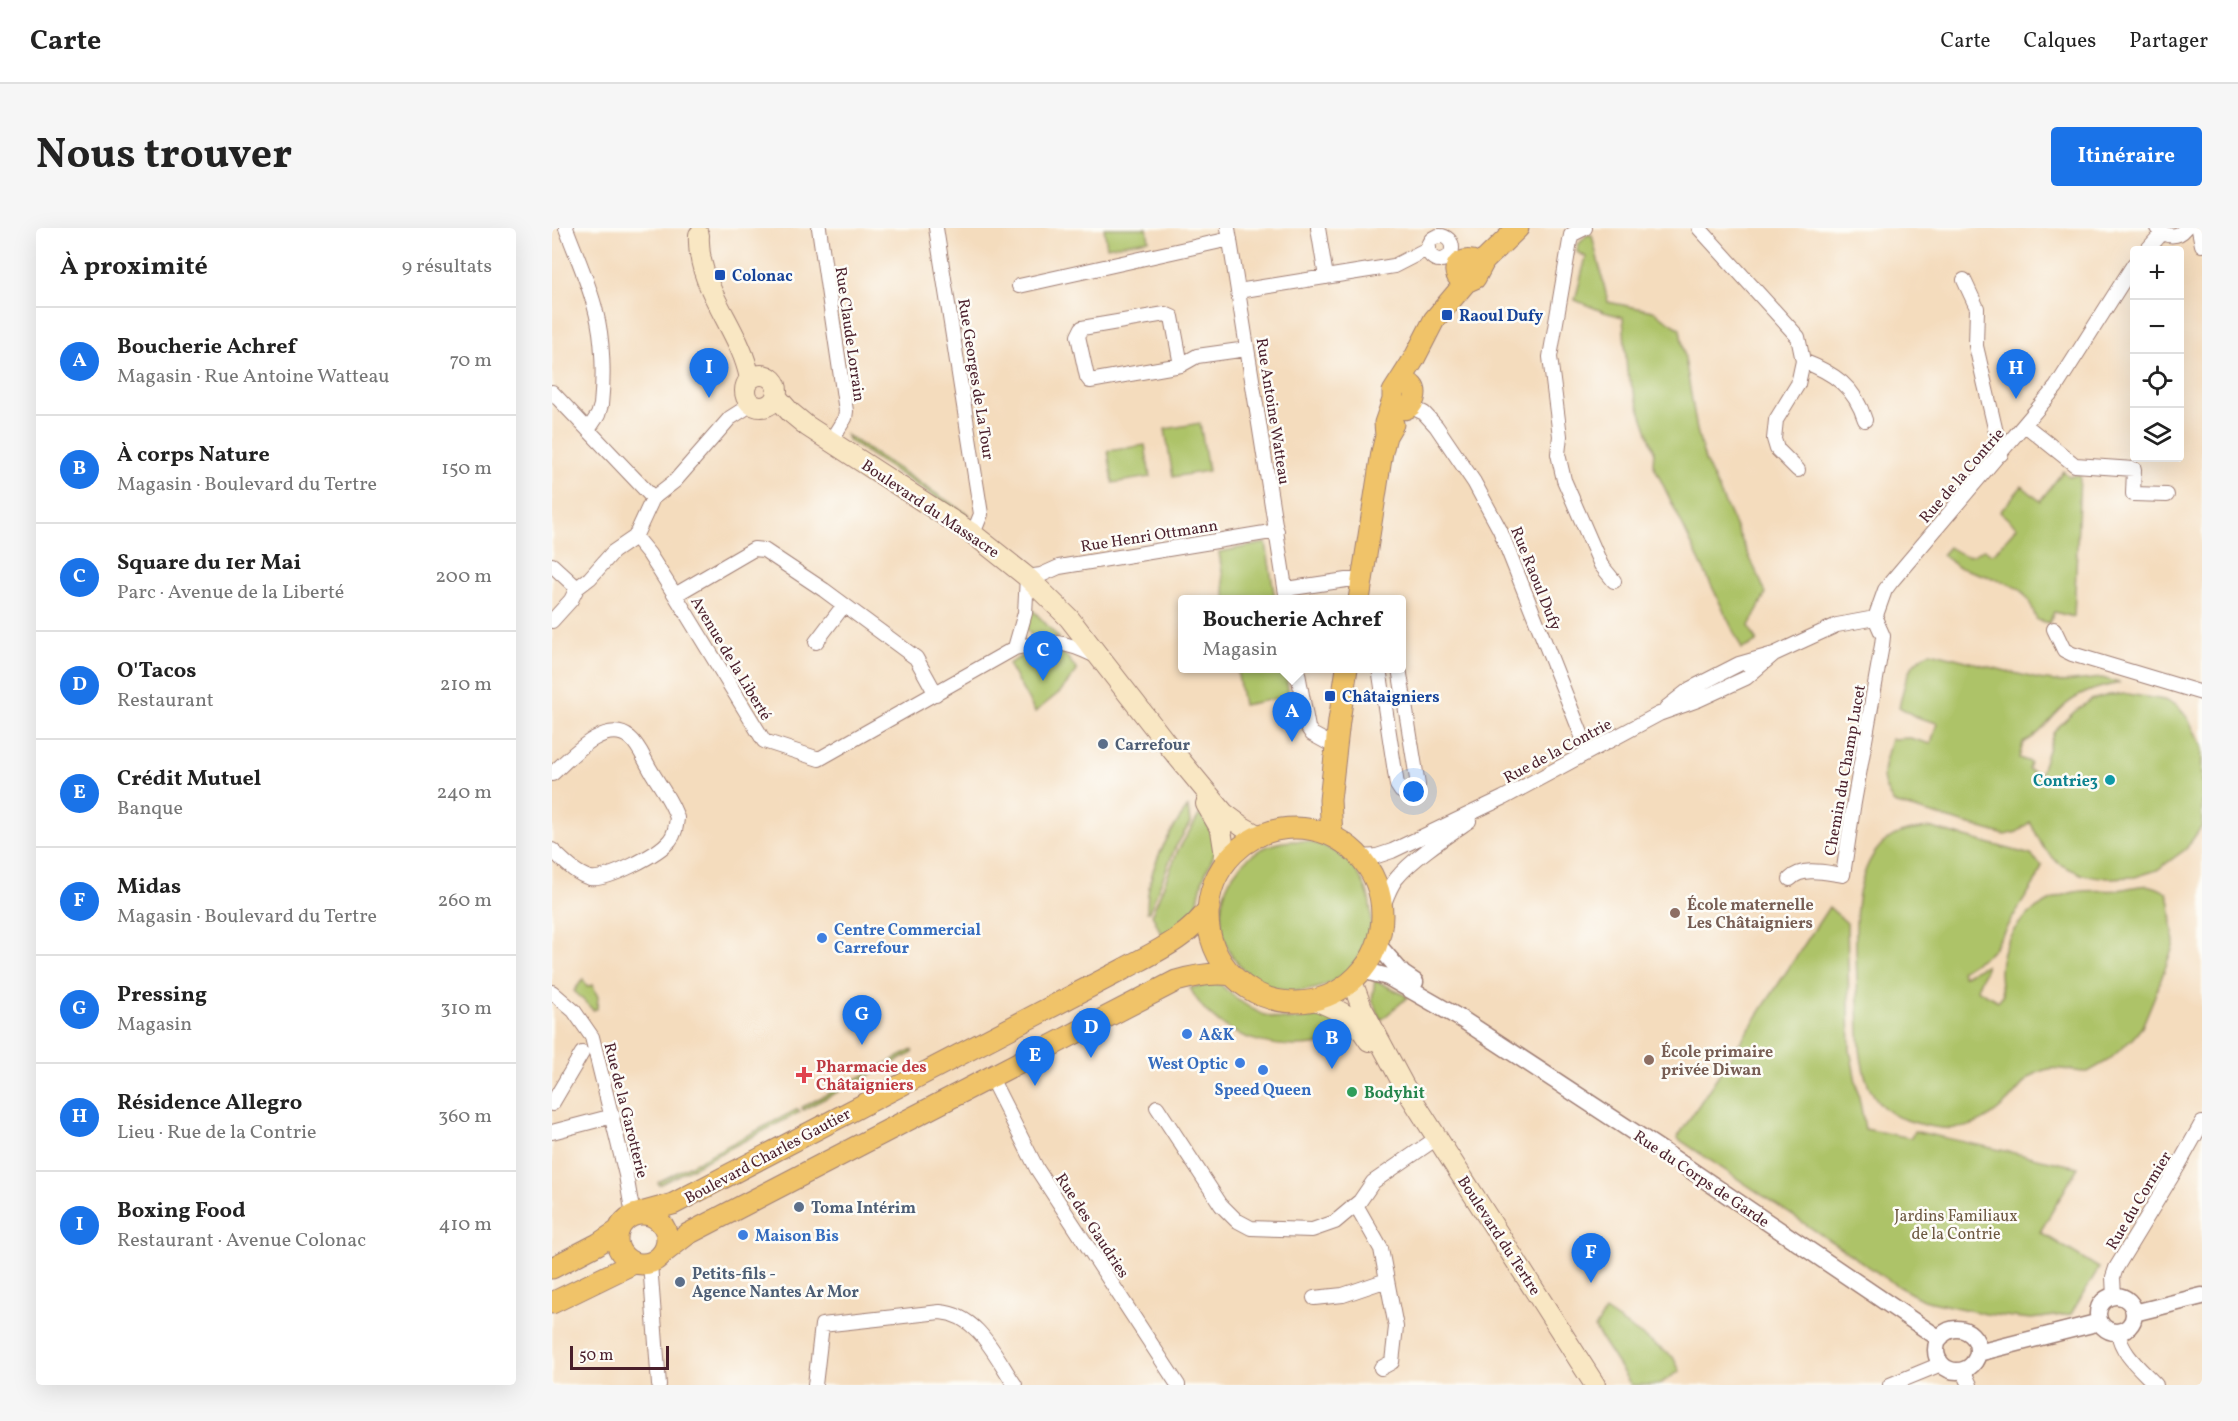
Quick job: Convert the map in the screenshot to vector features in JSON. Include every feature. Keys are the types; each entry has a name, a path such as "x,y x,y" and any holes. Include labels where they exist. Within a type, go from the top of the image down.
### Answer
{"main road":[{"path":"697,230 699,251 711,291 748,364 750,379"},
{"path":"1360,590 1386,436 1385,423 1406,397 1414,359 1434,320 1443,309 1451,255 1516,232"},
{"path":"759,375 768,377 776,387 776,396 766,406 752,404 745,392 745,387 750,379 759,375"},
{"name":"Boulevard du Massacre","path":"776,396 790,412 830,442 973,534 1028,577 1069,618 1224,813 1259,836"},
{"path":"1332,836 1330,800 1346,673"},
{"path":"1302,828 1320,798 1339,721"},
{"name":"Boulevard du Massacre","path":"1167,744 1216,819 1225,842 1226,862"},
{"path":"1302,828 1332,836 1360,857 1376,881 1382,909 1381,933 1377,944 1357,976 1328,996 1315,1000 1292,1002 1270,998 1249,989 1232,975 1213,944 1209,926 1209,908 1216,880 1226,862 1241,847 1259,836 1276,830 1302,828"},
{"name":"Boulevard Charles Gautier","path":"552,1268 598,1244 626,1223 673,1204 1122,970 1172,942 1203,916 1209,908"},
{"name":"Boulevard Charles Gautier","path":"552,1303 649,1260 688,1234 1176,981 1212,975 1232,975"},
{"name":"Boulevard du Tertre","path":"1357,976 1362,1008 1404,1086 1595,1385"},
{"name":"Boulevard du Tertre","path":"1315,1000 1341,1010 1349,1016 1404,1086"},
{"path":"646,1215 654,1217 662,1224 667,1236 667,1243 649,1260 628,1260 619,1250 617,1243 626,1223 646,1215"}],"street":[{"path":"566,228 590,291 600,334 603,392 598,415 588,430"},
{"name":"Rue Claude Lorrain","path":"819,228 846,411 845,418 830,442"},
{"name":"Rue Georges de La Tour","path":"936,228 981,514 973,534"},
{"path":"1318,228 1326,277"},
{"path":"1585,228 1567,232 1550,357 1560,436 1558,454 1564,480 1601,565 1614,581"},
{"path":"1699,228 1798,337 1803,361 1798,384 1776,420 1774,439 1777,449 1798,470"},
{"path":"2150,246 2159,231 2176,236 2195,229 2202,245"},
{"path":"1019,286 1229,234"},
{"name":"Rue Antoine Watteau","path":"1229,234 1287,594"},
{"path":"1238,291 1451,255"},
{"name":"Rue de la Contrie","path":"1360,857 1377,856 1392,851 1503,798 1659,714 1698,700 1746,678 1774,654 1837,625 1875,618 1885,590 1891,582 2056,387 2130,270"},
{"path":"1964,280 1977,308 1976,346 2001,454"},
{"path":"1181,365 1172,317 1165,314 1082,328 1078,336 1087,377 1090,381 1181,365 1197,356 1247,349"},
{"path":"1803,361 1826,370 1845,386 1859,402 1865,420"},
{"path":"552,392 653,498"},
{"name":"Rue Raoul Dufy","path":"1406,397 1436,426 1474,482 1500,530 1588,751"},
{"path":"552,621 571,600 577,588 590,579 613,552 635,537 653,498 675,481 730,418 752,404"},
{"path":"2025,425 2074,465 2134,469 2133,494 2168,495"},
{"name":"Rue Henri Ottmann","path":"1028,577 1041,575 1059,567 1277,531"},
{"name":"Avenue de la Liberté","path":"635,537 649,554 764,741 819,759 1015,648 1040,643 1066,643 1099,657"},
{"path":"675,596 754,549 764,550 916,658 936,693"},
{"path":"552,566 577,588"},
{"path":"1015,648 1025,613 1028,577"},
{"path":"1287,594 1346,580 1360,590"},
{"path":"816,642 844,605"},
{"name":"Chemin du Champ Lucet","path":"1790,879 1799,873 1807,872 1843,875 1882,645 1883,636 1875,618"},
{"path":"2054,629 2064,650 2072,654 2202,693"},
{"path":"1298,673 1306,721 1312,734 1332,745"},
{"path":"1380,673 1397,785 1408,795 1415,792 1418,786 1400,673"},
{"path":"552,774 593,739 614,732 625,734 637,747 677,818 674,834 663,848 609,876 601,878 583,875 552,850"},
{"name":"Rue de la Contrie","path":"1382,909 1390,888 1405,870 1437,843 1503,798"},
{"name":"Rue du Corps de Garde","path":"1377,944 1403,974 1430,991 1463,1020"},
{"name":"Rue du Corps de Garde","path":"1357,976 1388,977 1463,1020 1661,1150 1940,1339"},
{"name":"Rue de la Garotterie","path":"552,992 578,1015 592,1037 626,1175 626,1223"},
{"path":"552,1104 582,1053"},
{"name":"Rue des Gaudries","path":"990,1076 1036,1169 1178,1385"},
{"path":"1157,1107 1221,1204 1243,1226 1251,1228 1312,1230 1335,1222 1356,1205 1373,1182 1437,1138"},
{"path":"552,1132 613,1116"},
{"name":"Rue du Cormier","path":"2114,1297 2113,1276 2116,1268 2202,1123"},
{"path":"1356,1205 1379,1242 1396,1327 1392,1362 1381,1368"},
{"path":"649,1260 659,1385"},
{"path":"1314,1298 1343,1295 1387,1280"},
{"path":"2134,1313 2202,1296"},
{"path":"2114,1297 2122,1297 2128,1301 2134,1313 2129,1326 2118,1332 2109,1330 2100,1322 2098,1314 2106,1299 2114,1297"},
{"path":"815,1385 822,1325 940,1312 959,1316 978,1330 1015,1385"},
{"path":"1978,1353 2100,1322"},
{"path":"1964,1330 1975,1339 1978,1353 1967,1377 1941,1364 1936,1352 1940,1339 1949,1331 1964,1330"},
{"path":"2118,1332 2120,1344 2156,1385"},
{"path":"1890,1385 1941,1364"}],"green space":[{"path":"1104,228 1147,228 1149,240 1107,247"},
{"path":"1587,235 1592,235 1608,302 1653,311 1680,329 1697,430 1705,460 1766,593 1749,626 1757,642 1742,649 1653,464 1654,450 1627,372 1623,317 1575,300 1586,257 1577,252 1578,245"},
{"path":"1200,423 1208,471 1173,477 1165,429"},
{"path":"846,435 969,515 962,515 849,441"},
{"path":"1145,445 1150,477 1113,483 1108,451"},
{"path":"2063,471 2069,476 2080,475 2074,617 2054,612 2049,623 2037,620 2029,601 2020,589 1958,567 1942,555 1949,547 1967,556 1984,549 1991,554 1994,553 2017,527 2000,512 2022,486 2040,501"},
{"path":"1266,543 1274,595 1225,595 1219,552"},
{"path":"1029,606 1059,638 1036,640 1026,629"},
{"path":"1045,649 1064,655 1077,671 1060,692 1035,712 1008,664 1024,655"},
{"path":"1931,652 2038,679 2062,682 2102,678 2120,683 2096,689 2067,703 2040,732 2023,743 2019,758 2030,762 2028,769 2040,775 2054,731 2091,700 2109,695 2128,694 2164,700 2176,705 2187,717 2202,746 2202,826 2186,849 2157,870 2135,877 2108,878 2083,875 2059,864 2043,847 2030,822 2017,832 2005,835 1894,803 1883,779 1891,739 1910,738 1931,744 1937,723 1916,717 1899,707 1911,668 1922,656"},
{"path":"1238,673 1286,673 1289,696 1243,705"},
{"path":"1188,807 1190,823 1175,848 1149,912 1147,912 1150,883 1158,856"},
{"path":"1200,814 1209,827 1216,850 1203,879 1193,914 1163,938 1152,914 1178,850"},
{"path":"1932,828 2031,855 2042,866 2037,879 1991,952 1961,971 1963,976 1985,965 1977,989 1998,1001 2003,995 2000,977 2005,945 2023,919 2036,909 2067,894 2080,891 2118,890 2137,886 2160,889 2167,893 2170,903 2174,944 2142,1027 2133,1038 2109,1060 2088,1072 2049,1069 2031,1076 1997,1111 1974,1125 1962,1128 1949,1129 1921,1125 1899,1118 1888,1111 1878,1102 1868,1084 1862,1064 1860,1044 1856,931 1858,900 1863,878 1872,857 1888,840 1908,831"},
{"path":"1296,841 1325,847 1349,863 1365,887 1371,916 1365,945 1349,969 1325,985 1296,991 1267,985 1243,969 1227,945 1221,916 1227,887 1243,863 1267,847"},
{"name":"Jardins Familiaux de la Contrie","path":"1829,907 1847,923 1850,1050 1865,1129 1911,1138 1914,1131 2078,1167 2040,1232 2099,1268 2071,1314 2031,1319 1986,1314 1923,1300 1899,1287 1677,1138"},
{"path":"583,979 587,987 592,985 598,997 597,1009 593,1010 574,991"},
{"path":"1375,980 1408,997 1381,1020 1372,1000"},
{"path":"1220,984 1244,1004 1271,1017 1295,1019 1325,1017 1344,1025 1353,1035 1308,1046 1284,1046 1261,1042 1220,1023 1203,1008 1190,988"},
{"path":"912,1050 913,1053 803,1110 802,1107"},
{"path":"798,1109 800,1112 659,1185 658,1182"},
{"path":"1605,1311 1673,1357 1680,1371 1658,1385 1631,1385 1595,1329"}],"place":[{"name":"Colonac","path":"720,275"},
{"name":"Raoul Dufy","path":"1447,315"},
{"name":"Boxing Food","path":"709,398"},
{"name":"Résidence Allegro","path":"2016,399"},
{"name":"Square du 1er Mai","path":"1043,681"},
{"name":"Châtaigniers","path":"1330,696"},
{"name":"Boucherie Achref","path":"1292,742"},
{"name":"Carrefour","path":"1103,744"},
{"name":"Contrie3","path":"2110,780"},
{"name":"École maternelle Les Châtaigniers","path":"1675,913"},
{"name":"Centre Commercial Carrefour","path":"822,938"},
{"name":"A&K","path":"1187,1034"},
{"name":"Pressing","path":"862,1045"},
{"name":"O'Tacos","path":"1091,1058"},
{"name":"École primaire privée Diwan","path":"1649,1060"},
{"name":"West Optic","path":"1240,1063"},
{"name":"À corps Nature","path":"1332,1069"},
{"name":"Speed Queen","path":"1263,1070"},
{"name":"Pharmacie des Châtaigniers","path":"804,1075"},
{"name":"Crédit Mutuel","path":"1035,1086"},
{"name":"Bodyhit","path":"1352,1092"},
{"name":"Toma Intérim","path":"799,1207"},
{"name":"Maison Bis","path":"743,1235"},
{"name":"Petits-fils - Agence Nantes Ar Mor","path":"680,1282"},
{"name":"Midas","path":"1591,1283"}]}
